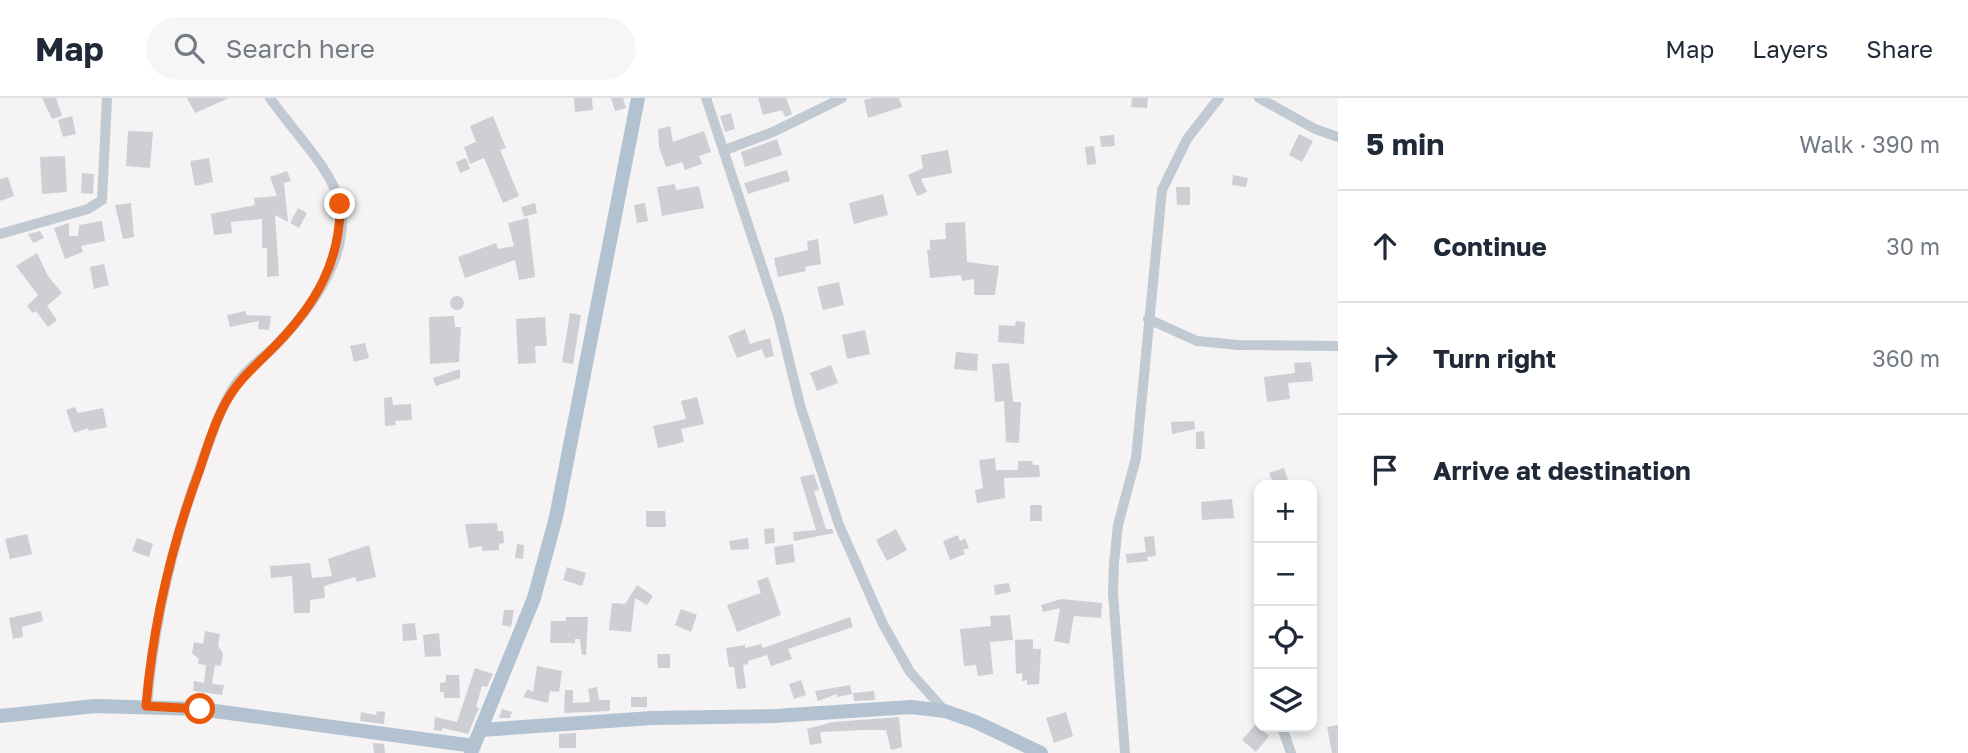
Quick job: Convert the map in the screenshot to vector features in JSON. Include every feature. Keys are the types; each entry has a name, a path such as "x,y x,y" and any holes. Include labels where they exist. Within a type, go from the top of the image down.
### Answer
{"main road":[{"path":"0,716 95,706 200,709 473,750 534,598 556,517 638,98"},
{"path":"481,730 652,718 775,716 911,707 945,711 976,722 1041,753"}],"street":[{"path":"0,234 88,209 102,200 107,98"},
{"path":"146,706 150,657 174,541 223,407 242,377 282,339 313,301 337,249 340,204 330,180 270,98"},
{"path":"706,98 778,315 800,404 839,525 883,624 910,672 945,711"},
{"path":"724,150 773,132 842,98"},
{"path":"1125,753 1113,593 1114,563 1118,525 1136,458 1165,180 1187,139 1219,98"},
{"path":"1259,98 1315,129 1338,137"},
{"path":"1149,319 1197,341 1238,345 1338,346"},
{"path":"1284,732 1291,753"}],"building":[{"path":"42,98 56,98 62,116 52,119"},
{"path":"187,98 229,98 195,113"},
{"path":"574,98 592,98 593,110 575,112"},
{"path":"611,98 623,98 626,108 615,111"},
{"path":"758,98 786,98 792,114 785,117 782,110 763,115"},
{"path":"899,98 902,107 868,118 864,100"},
{"path":"1132,98 1148,98 1147,108 1131,107"},
{"path":"731,113 735,129 725,132 720,116"},
{"path":"72,116 76,134 63,137 58,120"},
{"path":"493,116 506,148 500,150 519,196 503,203 484,158 470,164 464,147 476,142 470,126"},
{"path":"670,126 673,142 704,131 711,152 699,156 702,164 685,170 682,162 666,167 659,147 658,129"},
{"path":"128,131 153,132 150,168 126,166"},
{"path":"1299,134 1313,141 1302,162 1289,155"},
{"path":"1114,135 1115,146 1101,147 1100,136"},
{"path":"777,139 782,155 745,167 741,152"},
{"path":"1094,146 1096,164 1087,165 1085,147"},
{"path":"948,150 952,173 921,179 927,192 917,196 908,175 923,168 921,155"},
{"path":"65,156 67,192 42,194 40,157"},
{"path":"209,158 213,182 195,186 190,161"},
{"path":"466,158 470,169 460,173 456,162"},
{"path":"787,170 790,181 748,194 744,183"},
{"path":"287,171 291,181 284,183 288,222 275,215 279,276 267,277 267,248 262,248 262,219 231,222 232,233 214,235 211,214 255,205 254,198 277,196 270,177"},
{"path":"82,173 94,174 93,194 81,193"},
{"path":"1233,175 1248,178 1246,187 1232,185"},
{"path":"8,177 14,196 0,201 0,179"},
{"path":"675,184 676,190 699,186 704,208 662,216 657,187"},
{"path":"1176,187 1190,187 1190,205 1177,205"},
{"path":"883,194 888,215 854,224 849,203"},
{"path":"131,203 134,237 123,239 115,205"},
{"path":"535,203 537,213 524,217 521,207"},
{"path":"645,203 648,221 637,223 634,205"},
{"path":"298,208 307,213 299,228 290,223"},
{"path":"528,218 535,277 519,280 515,260 465,278 458,257 496,243 498,249 514,246 508,223"},
{"path":"102,221 105,241 81,246 83,252 65,259 54,228 69,223 69,236 78,236 79,225"},
{"path":"965,222 967,262 999,266 995,295 974,295 974,279 962,281 961,275 930,278 927,250 930,250 930,240 946,239 945,223"},
{"path":"40,231 44,238 33,243 28,234"},
{"path":"818,239 821,264 805,267 806,271 778,277 774,258 808,250 807,241"},
{"path":"37,253 48,276 62,293 47,306 57,320 48,327 36,311 33,313 27,306 38,295 16,266"},
{"path":"104,264 109,285 94,289 90,267"},
{"path":"839,282 844,305 823,310 817,287"},
{"path":"457,296 462,298 462,308 457,310 452,308 450,303 452,298"},
{"path":"246,311 246,315 271,316 269,330 258,329 259,321 230,327 227,315"},
{"path":"570,313 581,315 573,364 562,362"},
{"path":"454,316 455,327 461,327 459,362 430,364 429,317"},
{"path":"545,317 547,346 535,346 536,363 518,364 516,319"},
{"path":"1016,321 1025,322 1024,344 998,342 999,325 1015,326"},
{"path":"745,329 750,344 770,338 774,356 765,358 762,349 737,358 728,336"},
{"path":"865,330 870,354 847,359 842,335"},
{"path":"365,343 369,358 354,362 350,346"},
{"path":"956,352 978,354 977,371 954,369"},
{"path":"1311,362 1313,381 1288,383 1290,399 1267,402 1264,377 1295,373 1294,363"},
{"path":"1009,363 1013,402 1021,402 1019,443 1006,442 1004,401 995,402 992,364"},
{"path":"831,365 838,383 817,391 810,373"},
{"path":"460,369 460,378 436,386 433,378"},
{"path":"392,397 393,405 411,404 412,420 395,421 396,425 385,426 384,398"},
{"path":"697,397 704,424 681,429 684,442 658,448 653,426 686,419 681,401"},
{"path":"75,407 78,413 103,408 107,427 89,431 88,428 74,433 66,410"},
{"path":"1194,421 1195,429 1172,434 1171,422"},
{"path":"1204,431 1205,449 1196,449 1196,432"},
{"path":"995,458 996,470 1018,470 1018,461 1032,461 1033,465 1039,465 1040,477 1004,478 1005,498 977,503 975,490 983,488 979,460"},
{"path":"1284,468 1288,480 1272,480 1269,473"},
{"path":"814,474 819,490 814,491 826,529 832,529 834,533 794,541 793,532 816,530 800,477"},
{"path":"1232,499 1234,518 1202,520 1201,502"},
{"path":"1030,505 1042,505 1042,521 1030,521"},
{"path":"646,511 665,511 666,527 646,527"},
{"path":"497,523 498,531 503,531 504,543 499,544 499,550 482,551 482,546 469,548 465,524"},
{"path":"774,528 775,543 765,544 764,529"},
{"path":"896,529 907,550 887,561 876,540"},
{"path":"27,534 32,554 10,559 5,539"},
{"path":"958,535 960,541 965,538 969,548 963,550 965,554 950,560 943,541"},
{"path":"1154,536 1156,556 1147,557 1148,561 1127,563 1126,554 1146,552 1144,537"},
{"path":"137,538 153,544 149,557 132,551"},
{"path":"748,538 749,549 731,550 729,541"},
{"path":"517,544 524,545 523,559 515,558"},
{"path":"793,544 795,562 776,565 774,547"},
{"path":"369,545 376,577 357,582 355,577 324,586 325,598 310,600 310,613 294,613 292,576 271,578 270,566 310,563 312,578 332,576 328,559"},
{"path":"567,567 586,573 582,586 563,580"},
{"path":"768,577 781,615 737,632 727,605 761,593 757,581"},
{"path":"1009,583 1011,592 995,595 994,585"},
{"path":"637,585 653,596 647,605 635,598 631,632 609,630 612,603 625,604"},
{"path":"1061,599 1102,603 1101,618 1074,616 1069,644 1054,641 1060,608 1043,612 1041,605"},
{"path":"681,609 697,615 691,632 675,625"},
{"path":"504,610 514,610 511,627 502,625"},
{"path":"41,611 43,621 22,627 23,637 13,639 9,618"},
{"path":"1010,615 1013,640 990,642 993,674 978,676 976,665 964,666 960,629 991,626 990,616"},
{"path":"566,617 588,617 586,655 582,655 580,639 575,639 575,643 550,643 551,621 566,621"},
{"path":"850,617 853,627 788,649 792,659 771,666 767,655 748,661 748,664 743,665 746,688 737,689 734,667 729,667 726,648 745,645 745,648 761,644 763,648"},
{"path":"415,623 417,640 403,641 402,624"},
{"path":"205,631 220,634 218,646 223,653 221,666 215,665 212,684 224,685 222,695 193,691 194,681 204,683 206,665 198,664 199,659 192,653 194,642 203,644"},
{"path":"439,633 441,656 425,657 423,635"},
{"path":"1033,639 1033,649 1041,649 1039,684 1027,685 1027,680 1022,681 1022,673 1016,674 1015,640"},
{"path":"657,654 670,654 670,668 658,668"},
{"path":"537,666 562,671 559,692 550,691 548,703 523,697 528,689 533,692"},
{"path":"475,668 493,674 487,687 482,686 476,707 479,708 468,734 442,728 442,731 434,730 435,717 457,722"},
{"path":"446,675 459,675 460,698 444,698 444,692 440,692 440,683 446,682"},
{"path":"801,680 806,695 794,699 789,684"},
{"path":"850,685 852,694 837,697 837,694 818,701 815,691"},
{"path":"597,687 599,700 610,700 610,711 564,713 565,690 573,690 573,703 590,702 588,689"},
{"path":"874,691 875,700 854,701 853,693"},
{"path":"631,697 647,697 647,707 631,707"},
{"path":"502,709 512,712 510,718 499,718"},
{"path":"377,711 385,712 384,724 360,721 361,712 376,715"},
{"path":"1066,712 1073,736 1054,743 1046,718"},
{"path":"899,717 902,747 891,750 886,730 820,732 822,743 810,745 807,729 833,722"},
{"path":"1338,725 1338,753 1332,753 1327,727"},
{"path":"1254,726 1254,732 1265,732 1269,736 1256,752 1242,740"},
{"path":"576,733 576,748 559,748 559,734"},
{"path":"373,743 384,744 385,753 374,753"}],"route":[{"path":"200,709 146,706 150,657 174,541 223,407 248,370 298,322 325,279 337,249 341,229 340,204"}]}
